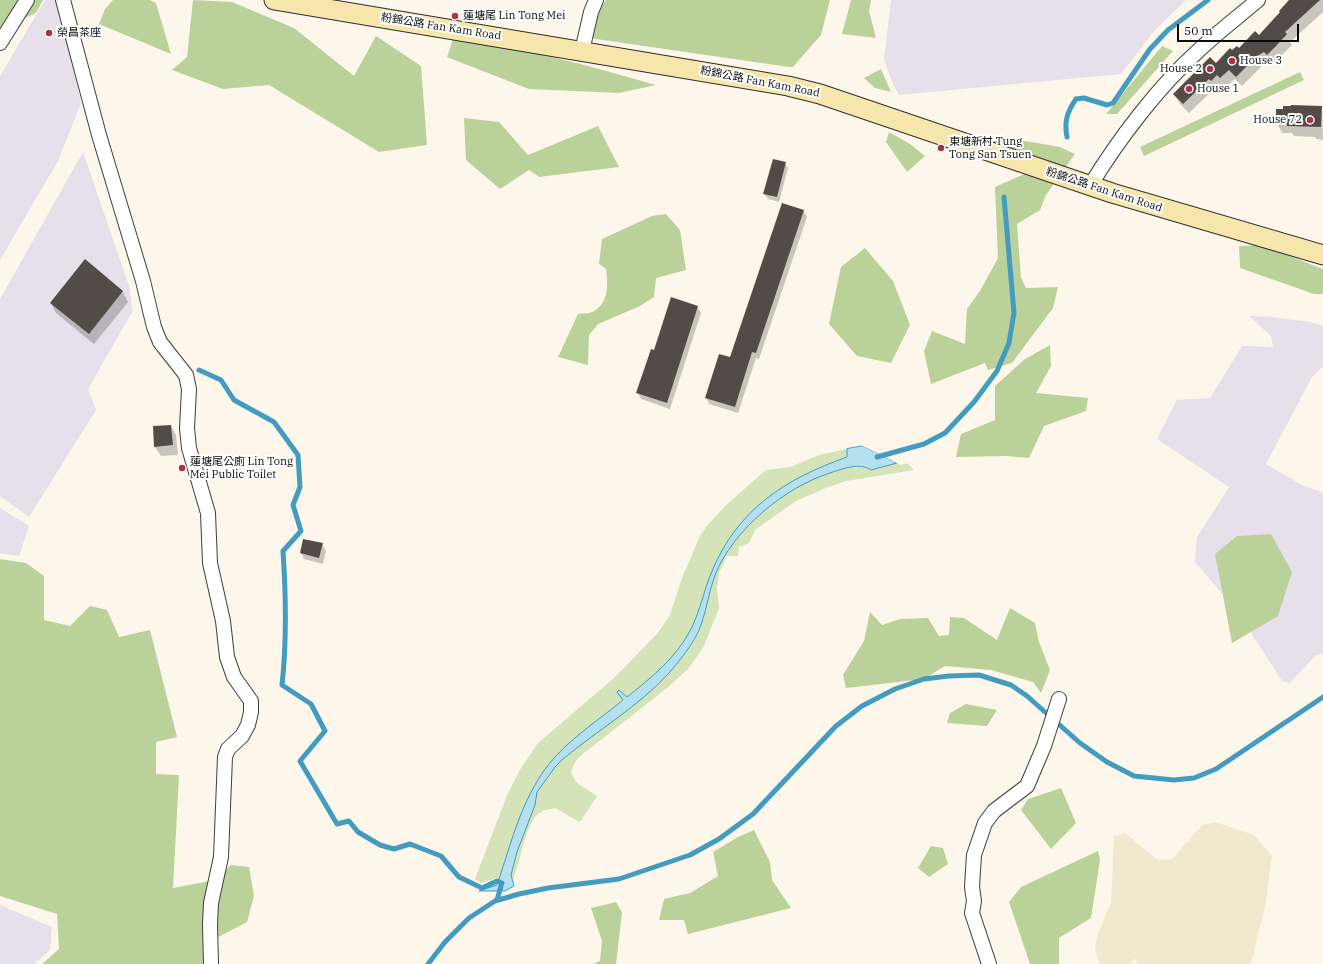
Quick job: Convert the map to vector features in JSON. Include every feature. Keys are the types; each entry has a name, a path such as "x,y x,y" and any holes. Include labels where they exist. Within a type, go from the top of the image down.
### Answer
{"main road":[{"name":"粉錦公路 Fan Kam Road","path":"274,0 744,77 820,94 1168,211 1323,255"}],"street":[{"path":"0,44 27,0"},
{"path":"64,0 99,135 143,281 154,327 160,342 186,375 189,389 187,428 189,448 208,512 210,563 223,622 227,657 234,677 251,701 251,712 248,725 242,736 228,748 225,757 222,858 211,903 211,964"},
{"path":"582,50 590,12 596,0"},
{"path":"1090,186 1108,157 1160,91 1197,51 1258,0"},
{"path":"989,964 972,913 974,901 972,887 974,856 985,823 994,811 1027,786 1044,746 1058,702"}],"shaded area":[{"path":"45,0 59,0 81,103 58,161 0,260 0,76"},
{"path":"891,0 1186,0 1155,30 1121,74 899,95 890,77 884,59"},
{"path":"83,152 130,289 132,312 88,389 96,410 29,517 0,496 0,299"},
{"path":"1249,316 1311,322 1323,326 1323,366 1312,377 1266,464 1302,485 1323,493 1323,654 1316,655 1290,683 1282,681 1237,611 1195,562 1197,537 1229,487 1157,439 1177,400 1210,398 1242,346 1273,347 1271,336"},
{"path":"0,508 29,526 19,556 0,553"},
{"path":"1215,822 1254,835 1272,856 1265,907 1251,964 1138,964 1134,958 1132,964 1100,964 1095,950 1097,936 1111,903 1114,836 1125,833 1158,860 1172,859 1202,825"},
{"path":"0,905 52,927 50,950 34,964 0,964"}],"green space":[{"path":"0,0 43,0 36,13 12,24 0,37"},
{"path":"113,0 150,0 156,3 171,54 99,24 105,9"},
{"path":"193,0 232,2 294,28 354,76 376,36 421,66 427,145 379,152 269,85 223,89 172,70 187,57"},
{"path":"606,0 830,0 821,35 793,67 789,67 589,38 597,12"},
{"path":"851,0 871,0 869,11 876,38 842,34"},
{"path":"453,39 479,42 531,52 656,85 619,93 529,89 447,57"},
{"path":"1162,46 1173,51 1117,114 1106,114"},
{"path":"881,69 891,92 875,88 864,78"},
{"path":"1300,72 1304,80 1144,156 1140,147"},
{"path":"464,118 499,122 528,155 598,126 619,167 539,177 529,170 500,189 466,160"},
{"path":"889,132 910,144 925,156 907,172 886,142"},
{"path":"1002,137 1060,147 1075,154 1046,195 1040,210 1017,224 1021,278 1026,288 1058,287 1053,308 1012,363 988,370 985,363 931,384 924,351 932,331 965,344 967,309 980,291 998,258 995,187 1029,172 984,147"},
{"path":"666,214 680,230 686,270 656,278 654,297 640,306 598,324 589,335 588,365 558,357 578,314 594,311 599,307 605,298 607,286 606,269 599,264 602,239 652,216"},
{"path":"1261,245 1323,269 1323,294 1314,294 1240,268 1239,246"},
{"path":"865,248 893,281 910,325 891,363 857,356 829,324 841,267"},
{"path":"1050,345 1051,366 1036,393 1088,398 1086,411 1044,426 1029,458 1007,456 956,457 961,434 995,420 995,386 1025,359"},
{"path":"847,449 847,457 855,468 896,463 901,465 907,463 914,470 846,481 796,501 755,530 749,543 739,547 738,556 727,556 719,573 717,588 719,608 703,648 688,669 667,688 579,757 574,764 571,773 577,783 597,796 580,822 555,808 541,812 537,815 529,828 511,883 496,878 481,883 475,879 508,793 521,768 538,743 614,678 657,634 670,615 682,578 700,536 706,527 725,506 766,470 790,467 819,455"},
{"path":"1271,534 1292,572 1278,616 1232,643 1215,554 1237,536"},
{"path":"0,559 26,563 44,576 44,620 70,626 90,606 107,610 119,637 150,630 177,737 156,742 156,774 179,775 173,888 215,880 231,865 249,867 254,896 247,922 211,941 209,964 42,964 59,949 57,914 0,896"},
{"path":"1010,608 1035,623 1039,642 1050,670 1041,693 1033,682 991,670 945,666 924,679 846,688 843,675 864,641 870,612 882,625 900,619 928,618 939,636 949,635 950,617 964,618 997,640"},
{"path":"966,704 997,710 987,726 947,723 950,713"},
{"path":"1061,788 1076,823 1051,849 1021,810 1028,799"},
{"path":"754,830 770,862 772,880 791,908 688,934 684,920 659,920 664,899 690,893 718,876 713,852 738,837"},
{"path":"931,846 943,848 948,864 929,877 918,868"},
{"path":"1098,851 1100,860 1091,918 1059,938 1059,964 1030,964 1009,902 1021,887"},
{"path":"616,902 622,912 616,964 593,964 600,961 602,941 591,908"}],"water":[{"path":"863,446 897,463 871,470 856,466 845,468 813,480 796,489 762,512 747,527 723,558 715,575 703,619 698,631 678,662 657,685 632,707 563,759 555,767 537,792 535,805 517,852 511,875 514,886 505,891 479,891 497,885 527,801 544,771 555,757 579,734 623,700 617,692 619,690 627,697 663,666 678,649 691,629 712,571 735,530 750,513 784,486 803,475 847,457 847,449"}],"pier":[{"path":"864,444 898,462 899,464 861,445"}],"building":[{"path":"1289,0 1320,0 1285,32 1287,34 1267,55 1264,52 1257,56 1236,77 1229,70 1220,78 1217,75 1211,81 1209,79 1183,104 1173,94 1210,57 1216,63 1230,48 1232,50 1237,46 1239,48 1255,31 1259,35"},
{"path":"1283,106 1322,106 1321,127 1287,126 1287,124 1276,123 1276,109 1283,109"},
{"path":"773,159 786,162 777,197 763,194"},
{"path":"782,203 804,210 756,353 752,352 735,407 705,398 719,354 730,357"},
{"path":"85,259 123,291 89,334 50,303"},
{"path":"671,297 698,306 667,403 636,393 651,349 654,350"},
{"path":"171,425 173,445 154,447 153,426"},
{"path":"303,539 323,543 319,558 300,553"}],"waterway":[{"path":"1067,137 1067,117 1070,108 1076,99 1084,98 1107,105 1113,103 1150,49 1168,30 1208,0"},
{"path":"877,457 924,444 945,433 974,402 997,371 1009,343 1014,313 1004,197"},
{"path":"199,370 221,380 234,400 274,422 298,455 300,487 293,505 301,531 283,551 286,618 282,685 311,704 325,731 300,761 337,824 349,821 358,832 380,845 394,849 410,844 441,856 459,877 482,888 497,881 502,883"},
{"path":"428,964 445,942 469,918 495,901 548,888 619,879 690,855 719,839 753,814 836,726 862,706 895,689 924,679 979,675 1011,685 1027,696 1080,743 1107,762 1134,776 1174,780 1194,778 1216,769 1323,697"},
{"path":"497,900 501,886"}],"place":[{"name":"蓮塘尾 Lin Tong Mei","path":"455,16"},
{"name":"榮昌茶座","path":"49,33"},
{"name":"House 3","path":"1232,61"},
{"name":"House 2","path":"1210,69"},
{"name":"House 1","path":"1189,89"},
{"name":"House 72","path":"1310,120"},
{"name":"東塘新村 Tung Tong San Tsuen","path":"941,148"},
{"name":"蓮塘尾公廁 Lin Tong Mei Public Toilet","path":"182,468"}]}
